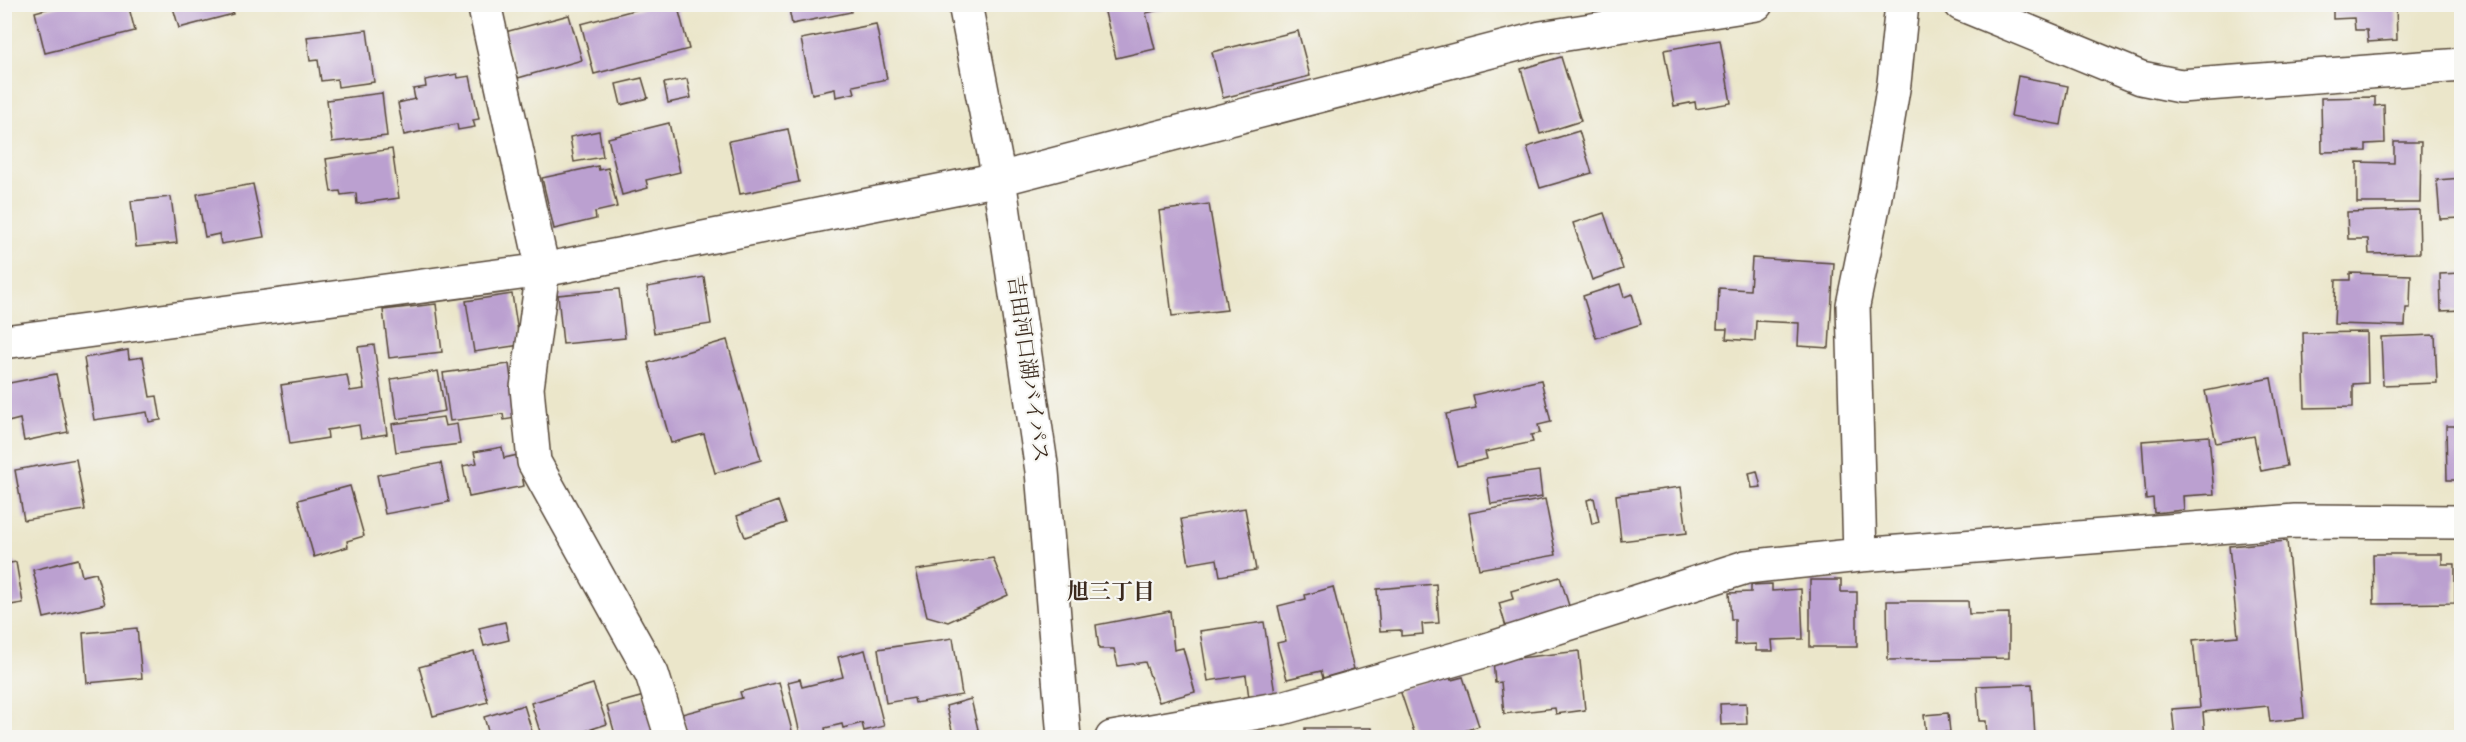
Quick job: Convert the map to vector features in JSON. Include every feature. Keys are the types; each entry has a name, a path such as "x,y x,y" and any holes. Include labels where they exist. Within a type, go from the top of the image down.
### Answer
{"main road":[{"path":"484,4 543,270 527,388 534,462 652,674 672,738"},
{"name":"吉田河口湖バイパス","path":"965,4 999,179 1042,471 1064,738"},
{"path":"4,342 543,270 999,179 1541,38 1756,4"},
{"path":"1860,555 1853,304 1874,202 1894,83 1902,4"},
{"path":"1961,4 2141,78 2180,86 2462,65"},
{"path":"1112,738 1282,708 1480,652 1746,567 1860,555 2295,521 2462,522"}],"building":[{"path":"64,4 128,4 135,31 45,53 35,12"},
{"path":"172,4 230,4 233,14 179,28"},
{"path":"657,4 677,4 689,49 594,74 581,24"},
{"path":"788,4 850,4 851,12 792,24"},
{"path":"1103,4 1172,4 1172,7 1146,13 1155,49 1116,58"},
{"path":"2333,4 2396,4 2397,40 2368,42 2367,30 2355,30 2354,18 2333,19"},
{"path":"569,15 582,60 518,78 505,32"},
{"path":"876,24 887,79 853,86 855,93 836,97 835,89 812,94 801,39"},
{"path":"367,30 374,82 338,87 337,79 321,81 318,60 310,61 307,37"},
{"path":"1298,31 1310,76 1223,98 1212,52"},
{"path":"1720,40 1731,103 1696,109 1695,102 1674,106 1664,50"},
{"path":"1561,57 1581,121 1540,134 1521,69"},
{"path":"457,74 458,78 470,76 479,119 473,120 475,127 458,130 457,124 404,135 398,103 415,99 413,89 426,87 425,80"},
{"path":"2018,76 2068,86 2061,125 2011,116"},
{"path":"642,78 648,98 621,105 616,84"},
{"path":"687,79 691,98 668,103 664,83"},
{"path":"382,93 387,136 332,142 327,100"},
{"path":"2375,97 2375,106 2384,105 2385,143 2366,144 2366,151 2322,152 2321,98"},
{"path":"669,123 680,172 646,180 648,188 622,195 608,138"},
{"path":"788,129 799,182 740,194 729,141"},
{"path":"599,131 603,157 574,162 570,137"},
{"path":"1579,131 1592,173 1540,188 1527,147"},
{"path":"2394,142 2421,142 2420,203 2357,203 2357,162 2394,163"},
{"path":"392,149 399,198 357,204 356,193 341,195 340,191 331,192 326,159"},
{"path":"598,166 599,170 608,168 617,207 595,212 596,219 554,229 542,178"},
{"path":"2462,178 2462,218 2440,219 2437,180"},
{"path":"253,184 264,237 221,244 219,234 205,237 197,194"},
{"path":"171,197 177,243 136,247 131,201"},
{"path":"1209,204 1227,310 1172,316 1159,211"},
{"path":"2419,210 2420,253 2369,254 2368,239 2348,239 2347,212"},
{"path":"1604,213 1623,269 1592,280 1573,223"},
{"path":"1752,258 1834,263 1829,348 1798,346 1799,323 1756,321 1755,341 1726,339 1727,329 1717,329 1719,288 1750,290"},
{"path":"2350,273 2411,275 2410,308 2406,308 2405,326 2334,324 2336,280 2350,280"},
{"path":"2462,273 2462,310 2441,311 2440,274"},
{"path":"704,277 711,324 654,333 647,287"},
{"path":"1620,284 1624,297 1632,294 1641,324 1596,338 1583,296"},
{"path":"619,289 625,338 563,344 558,295"},
{"path":"512,294 520,345 474,352 466,301"},
{"path":"436,304 442,352 389,358 383,310"},
{"path":"2367,332 2368,383 2353,384 2353,407 2305,408 2303,333"},
{"path":"2435,335 2437,383 2383,385 2381,337"},
{"path":"727,340 761,460 715,473 704,434 671,443 648,363"},
{"path":"374,345 387,434 361,438 359,425 327,430 328,438 290,444 281,385 347,375 350,391 364,389 358,347"},
{"path":"128,350 129,359 143,357 150,397 157,396 161,420 149,422 147,412 94,420 84,358"},
{"path":"509,364 516,418 504,420 503,414 450,421 443,373"},
{"path":"438,371 445,411 397,419 391,379"},
{"path":"56,374 68,432 24,441 20,419 4,423 4,384"},
{"path":"2271,378 2287,466 2261,471 2254,436 2216,443 2205,391"},
{"path":"1541,380 1551,422 1538,425 1540,433 1531,435 1533,442 1485,452 1487,459 1457,466 1446,414 1476,408 1473,395"},
{"path":"443,417 445,426 457,424 460,444 396,452 392,424"},
{"path":"2446,426 2462,426 2462,480 2447,480"},
{"path":"2209,436 2214,494 2183,496 2184,510 2154,513 2153,498 2146,499 2142,441"},
{"path":"502,447 504,458 518,455 524,486 469,497 463,466 477,463 474,452"},
{"path":"76,459 85,510 24,520 15,470"},
{"path":"441,463 449,502 385,514 377,475"},
{"path":"1539,471 1542,497 1491,504 1487,478"},
{"path":"1757,471 1761,487 1752,488 1749,473"},
{"path":"350,486 364,536 347,541 348,547 314,557 298,500"},
{"path":"1681,487 1687,533 1621,541 1616,495"},
{"path":"1594,498 1599,522 1592,524 1587,500"},
{"path":"1545,499 1556,555 1479,569 1469,513"},
{"path":"778,501 786,523 745,537 737,516"},
{"path":"1245,508 1256,570 1220,576 1217,559 1189,564 1181,519"},
{"path":"2287,541 2304,718 2270,722 2268,706 2203,712 2205,737 2175,738 2172,709 2200,707 2193,640 2238,636 2229,546"},
{"path":"2373,554 2442,554 2442,564 2455,564 2455,603 2374,604"},
{"path":"993,558 1008,595 948,622 927,616 916,570"},
{"path":"78,559 82,576 96,573 105,604 44,618 33,570"},
{"path":"16,562 23,603 4,606 4,564"},
{"path":"1560,577 1570,609 1506,627 1499,603 1513,599 1511,591"},
{"path":"1810,580 1841,580 1841,592 1857,592 1857,647 1810,647"},
{"path":"1436,584 1439,623 1422,624 1423,634 1401,636 1401,630 1380,631 1377,589"},
{"path":"1772,584 1772,591 1801,589 1803,639 1772,640 1773,651 1756,651 1756,644 1735,645 1735,619 1731,619 1729,593 1751,592 1751,585"},
{"path":"1333,587 1354,669 1323,678 1321,671 1287,679 1277,643 1286,641 1278,606 1306,599 1305,595"},
{"path":"1887,601 1968,601 1969,614 2009,613 2009,658 1888,660"},
{"path":"1170,611 1174,650 1183,648 1195,692 1159,702 1145,662 1118,666 1114,649 1099,649 1096,625"},
{"path":"505,622 509,640 484,646 479,628"},
{"path":"1264,622 1275,694 1249,698 1246,675 1208,681 1200,631"},
{"path":"137,628 142,678 87,683 83,633"},
{"path":"953,638 962,695 915,703 914,698 886,703 878,649"},
{"path":"865,650 884,726 864,731 862,723 843,728 842,724 825,728 827,738 801,738 788,682 800,679 802,687 843,677 838,657"},
{"path":"1579,651 1585,710 1556,714 1555,708 1504,714 1501,682 1495,683 1493,661"},
{"path":"474,652 488,702 433,716 419,667"},
{"path":"1449,673 1451,680 1463,677 1479,726 1444,738 1416,738 1400,690"},
{"path":"779,682 794,738 688,738 682,714 742,698 740,692"},
{"path":"593,684 607,724 564,738 542,738 531,703"},
{"path":"2032,684 2035,738 1987,738 1986,721 1979,721 1977,686"},
{"path":"644,696 656,738 616,738 607,706"},
{"path":"971,699 980,738 954,738 946,706"},
{"path":"1746,703 1747,724 1721,725 1720,704"},
{"path":"524,705 534,738 490,738 484,717"},
{"path":"1948,713 1950,732 1926,734 1924,715"},
{"path":"1305,728 1372,728 1372,738 1305,738"}],"district":[{"name":"旭三丁目","path":"1111,593"}]}
